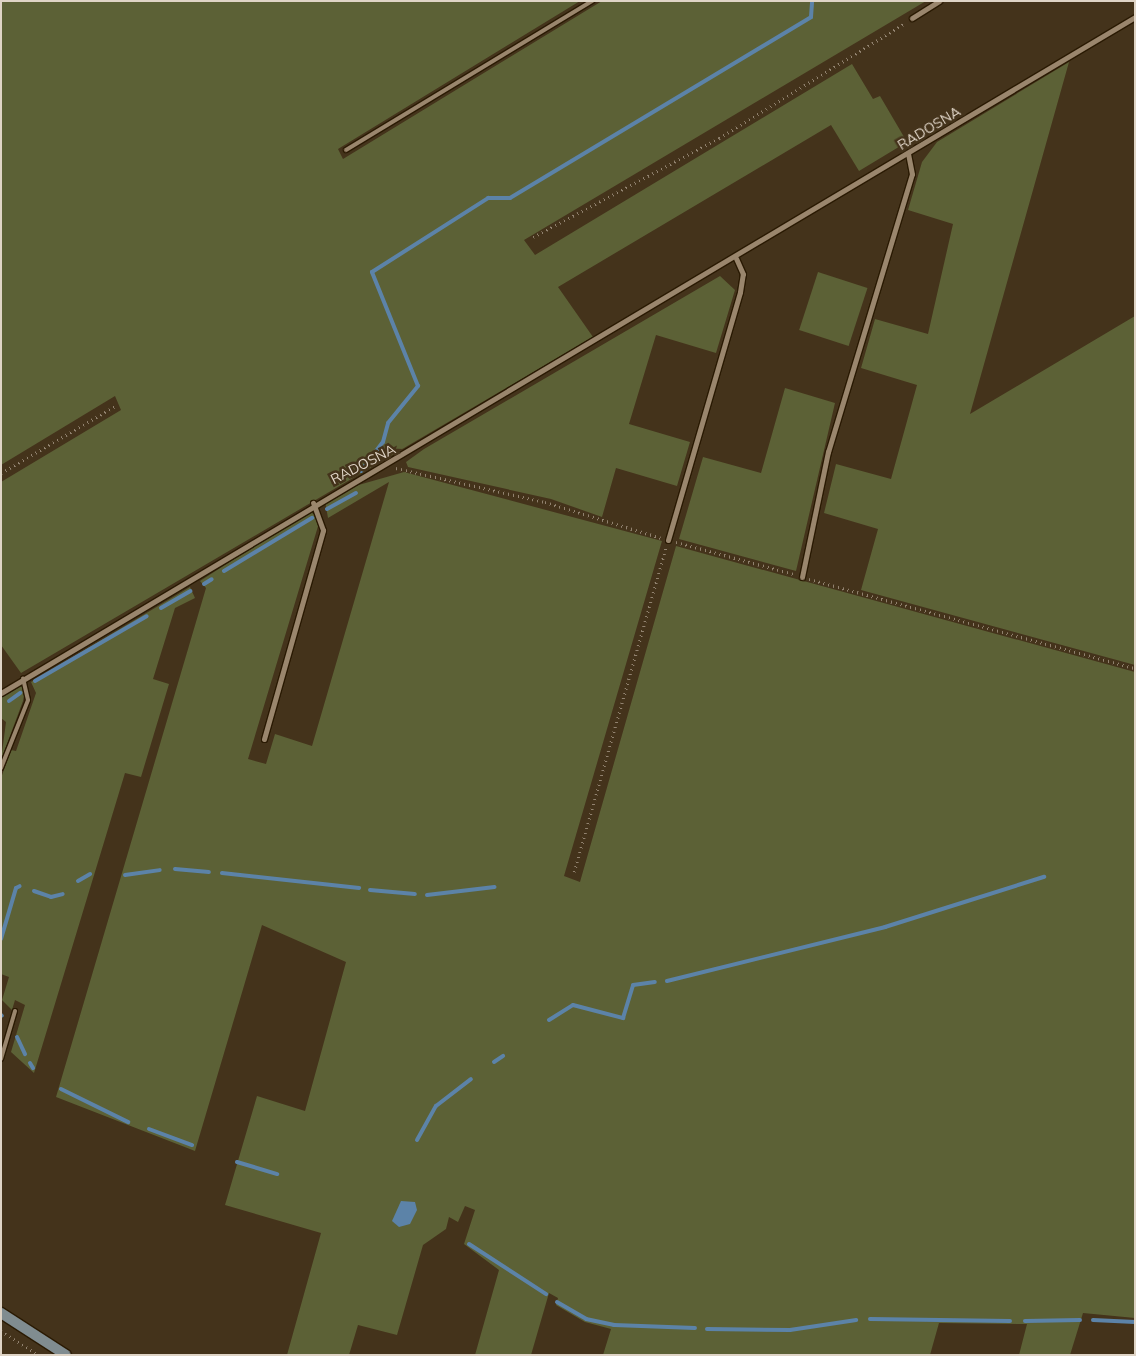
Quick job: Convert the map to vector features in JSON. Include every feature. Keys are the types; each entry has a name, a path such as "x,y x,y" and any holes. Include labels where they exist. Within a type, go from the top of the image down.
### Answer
{"street":[{"path":"912,18 939,1"},
{"name":"RADOSNA","path":"1,693 314,503 387,466 1135,17"},
{"path":"802,576 828,452 912,174 908,153"},
{"path":"668,540 740,292 743,274 736,258"},
{"path":"264,739 323,530 314,503"},
{"path":"1,1314 66,1355"}],"lane":[{"path":"346,150 592,1"},
{"path":"1,768 28,700 23,679"},
{"path":"1,1060 15,1011"}],"path":[{"path":"534,237 719,138 912,18"},
{"path":"1,473 117,405"},
{"path":"387,466 545,502 668,540 1135,668"},
{"path":"574,872 668,540"},
{"path":"1,1331 39,1355"}],"green space":[{"path":"1,1 580,1 338,149 343,159 602,1 926,1 524,240 535,255 852,64 873,99 880,96 907,142 859,171 831,125 558,287 593,337 21,673 1,645 1,482 121,410 115,396 1,465"},
{"path":"1069,62 970,414 1135,316 1135,665 861,590 878,529 824,513 836,464 891,479 917,385 861,368 875,319 928,334 953,224 908,210 922,162 937,142"},
{"path":"818,272 867,288 849,346 799,330"},
{"path":"720,276 735,290 716,353 656,335 629,424 690,442 677,486 616,468 602,517 551,499 408,467 406,462 424,449"},
{"path":"785,388 835,403 796,571 679,539 703,457 761,473"},
{"path":"404,472 662,541 564,876 580,882 676,546 1135,672 1135,1318 1083,1313 1070,1355 1019,1355 1027,1324 939,1323 930,1355 603,1355 611,1329 585,1322 556,1305 558,1298 549,1293 531,1355 475,1355 499,1270 464,1244 475,1210 465,1206 458,1222 449,1217 446,1229 423,1245 397,1335 358,1325 349,1355 287,1355 321,1233 225,1205 257,1096 305,1111 346,962 262,925 195,1151 56,1097 206,588 200,581 309,511 315,515 319,523 248,759 266,764 275,734 312,746 389,482 328,518 325,501 355,486"},
{"path":"190,587 195,598 175,608 153,679 169,684 141,777 125,773 34,1073 11,1052 25,1005 15,1000 12,1010 2,1000 9,977 1,974 1,778 11,750 16,751 36,693 31,682"},
{"path":"21,686 25,689 23,701 1,760 6,722 1,718 1,698"}],"water":[{"path":"401,1201 415,1202 417,1210 410,1224 399,1227 392,1221"}],"waterway":[{"path":"361,471 383,442 388,423 418,386 372,272 488,198 510,198 811,17 812,1"},
{"path":"327,509 356,493"},
{"path":"224,571 312,518"},
{"path":"204,584 212,579"},
{"path":"161,608 191,591"},
{"path":"35,681 147,616"},
{"path":"9,701 20,693"},
{"path":"175,869 209,872"},
{"path":"125,875 160,870"},
{"path":"222,873 359,888"},
{"path":"78,881 90,874"},
{"path":"667,981 885,927 1044,877"},
{"path":"1,939 16,888 20,886"},
{"path":"427,895 495,887"},
{"path":"370,890 415,894"},
{"path":"34,891 51,897 63,894"},
{"path":"549,1020 573,1005 623,1018 633,985 655,982"},
{"path":"17,1037 25,1054"},
{"path":"494,1062 503,1056"},
{"path":"30,1063 33,1068"},
{"path":"417,1140 436,1106 471,1079"},
{"path":"61,1089 128,1122"},
{"path":"149,1129 192,1145"},
{"path":"237,1162 277,1174"},
{"path":"469,1244 546,1294"},
{"path":"557,1302 586,1319 614,1325 695,1328"},
{"path":"870,1319 1010,1321"},
{"path":"707,1329 790,1330 856,1320"},
{"path":"1025,1321 1080,1320"},
{"path":"1093,1320 1135,1322"}]}
